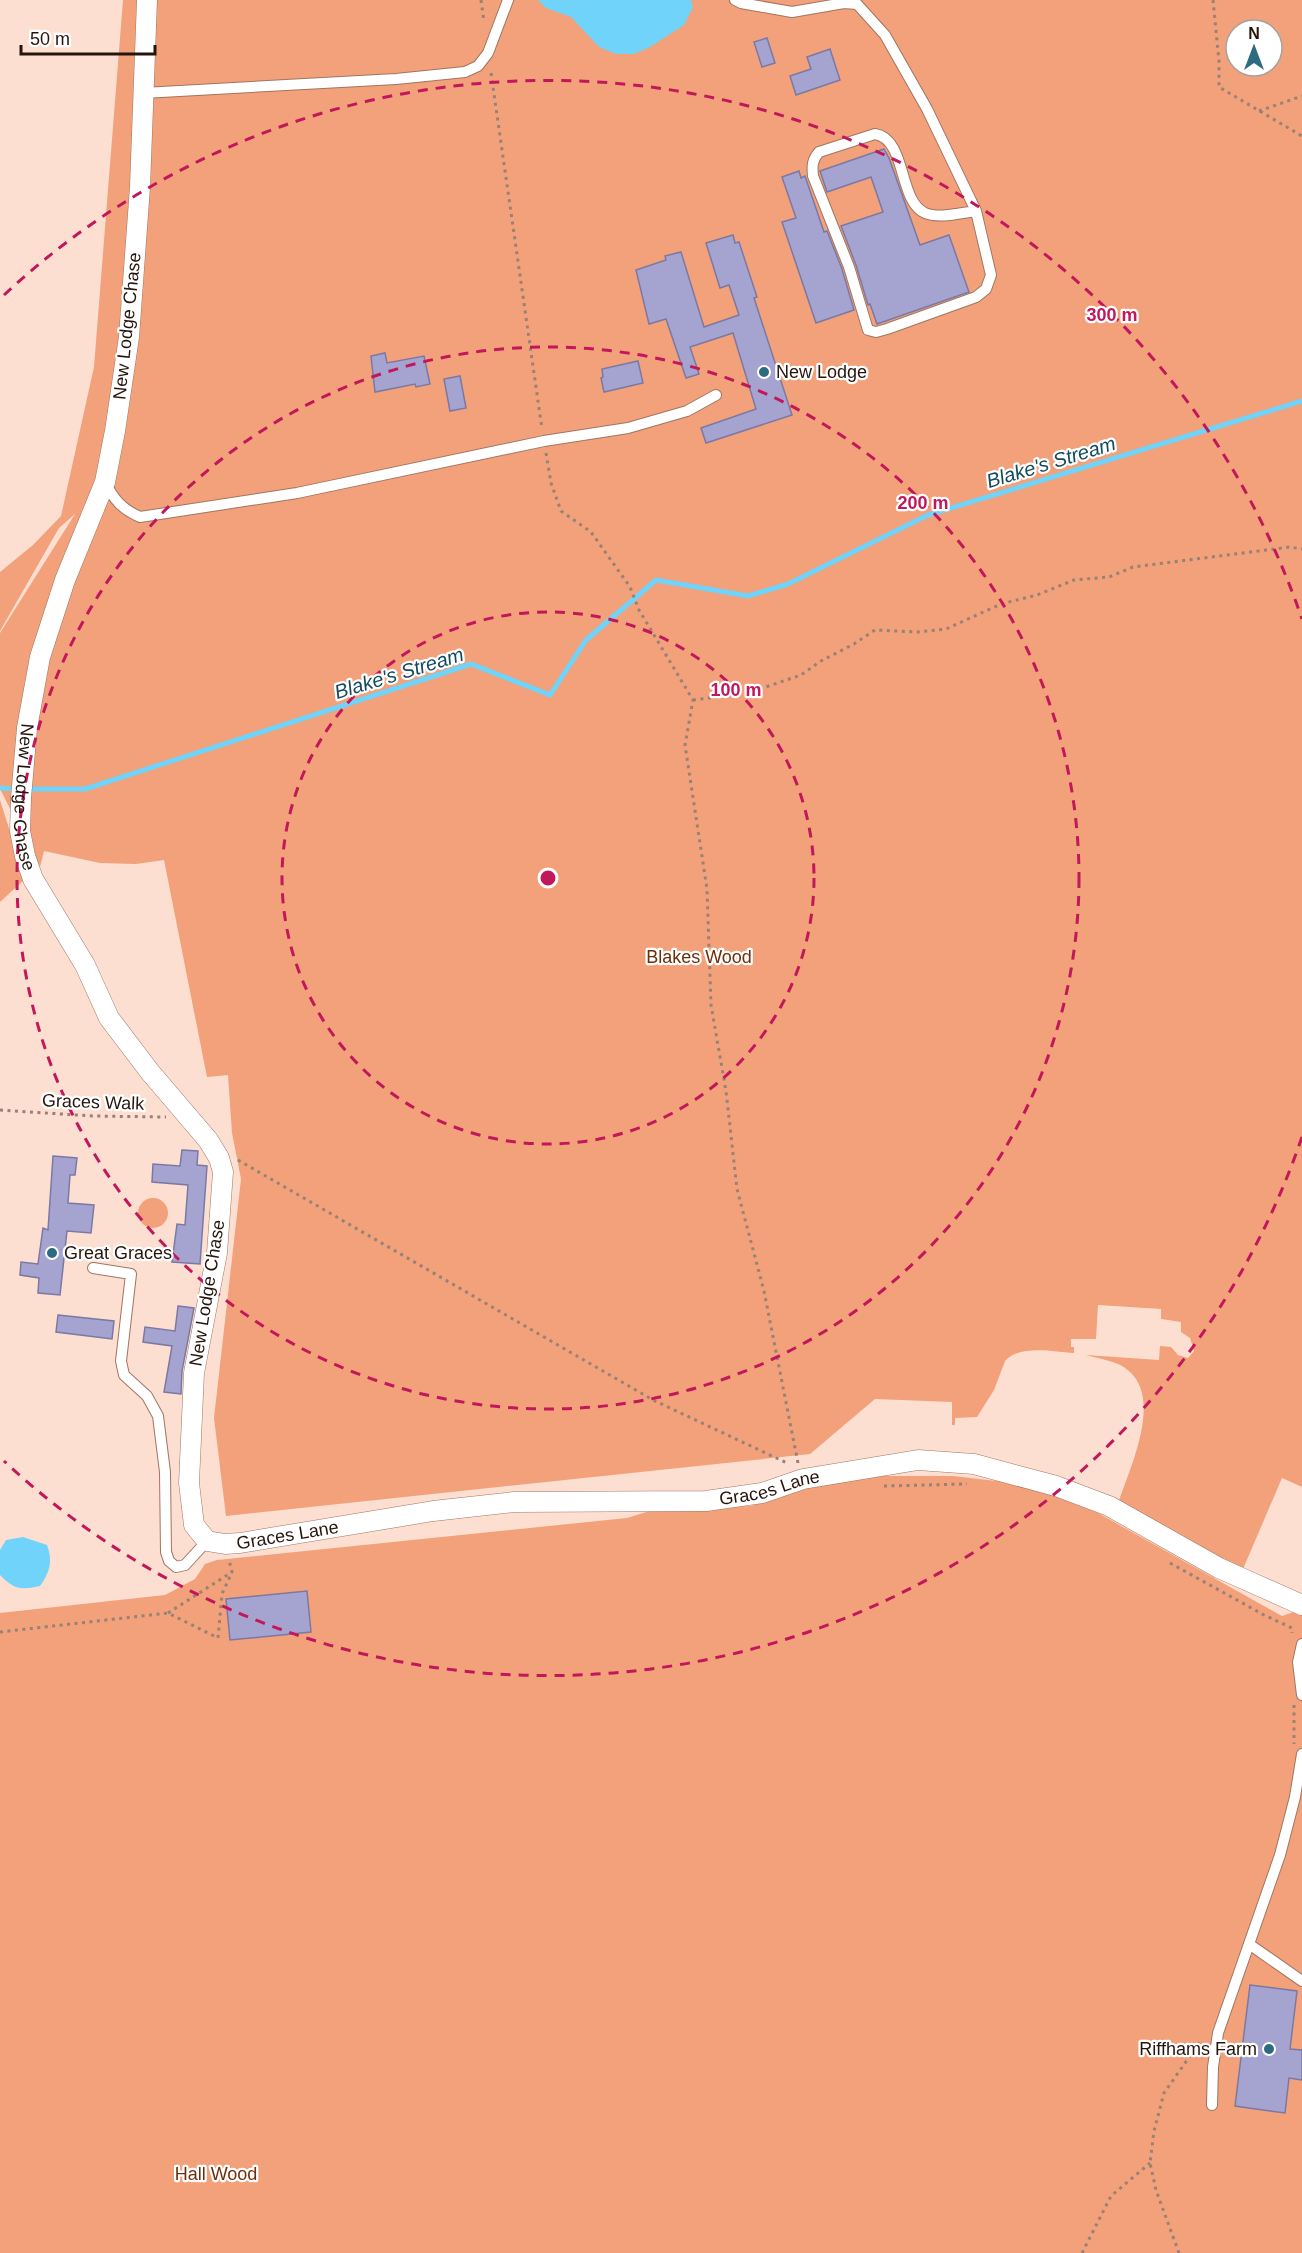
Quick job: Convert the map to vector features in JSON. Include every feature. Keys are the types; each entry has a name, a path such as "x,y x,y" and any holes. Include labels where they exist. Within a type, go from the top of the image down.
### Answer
{"street":[{"name":"New Lodge Chase","path":"147,0 140,187 129,337 115,431 105,482 65,580 40,657 27,728 20,831 33,879 85,965 110,1018 150,1072 216,1150 223,1172 217,1253 194,1373 190,1418 189,1483 194,1525 216,1542"},
{"name":"Graces Lane","path":"216,1542 250,1542 433,1511 514,1502 706,1501 762,1493 803,1479 918,1460 974,1464 1056,1486 1109,1506 1219,1568 1302,1605"}],"lane":[{"path":"143,93 396,80 465,72 478,66 488,53 508,0"},
{"path":"735,0 792,12 844,3 857,4 885,36 901,63 927,109 976,211 991,275 986,289 976,297 887,329 876,332 868,330 849,267 813,176 814,157 819,152 875,134 882,135 887,138 893,149 916,207 926,214 938,215 976,211"},
{"path":"105,482 112,497 123,509 140,517 297,492 544,441 628,428 687,411 716,395"},
{"path":"93,1268 131,1274 121,1361 124,1375 147,1396 158,1416 165,1472 166,1552 169,1561 176,1567 185,1565 216,1542"},
{"path":"1298,1696 1298,1662 1302,1644"},
{"path":"1212,2105 1213,2067 1218,2033 1282,1846 1295,1797 1298,1753"},
{"path":"1250,1944 1302,1981"}],"path":[{"path":"236,1159 653,1400 799,1468 764,1291 737,1189 726,1091 711,1005 707,889 685,744 693,700 639,609 630,587 591,532 561,511 551,483 481,0"},
{"path":"1213,0 1219,87 1302,136"},
{"path":"1259,111 1302,96"},
{"path":"693,700 748,693 801,675 875,630 918,632 946,629 1000,604 1037,595 1074,580 1109,577 1133,567 1290,547 1302,549"},
{"name":"Graces Walk","path":"0,1110 164,1118 181,1107"},
{"path":"855,1471 867,1485 895,1487 975,1483"},
{"path":"216,1542 232,1572"},
{"path":"1167,1559 1172,1565 1211,1587 1292,1628 1293,1636"},
{"path":"168,1613 218,1638 222,1594 232,1572"},
{"path":"0,1632 168,1613 232,1572"},
{"path":"1298,1696 1298,1753"},
{"path":"1179,2253 1155,2190 1150,2163 1154,2131 1164,2093 1208,2031"},
{"path":"1082,2253 1111,2196 1150,2163"}],"green space":[{"name":"Blakes Wood","path":"123,0 1302,0 1302,1487 1282,1478 1243,1569 1163,1531 1118,1504 1140,1436 1143,1400 1139,1384 1129,1371 1114,1363 1086,1355 1159,1360 1160,1346 1171,1347 1178,1355 1188,1358 1194,1351 1190,1338 1181,1332 1181,1322 1161,1319 1161,1309 1098,1305 1096,1339 1071,1339 1074,1353 1038,1350 1019,1352 1011,1356 1005,1361 994,1390 977,1417 955,1418 955,1425 952,1425 952,1402 875,1399 810,1454 226,1516 214,1418 241,1179 232,1133 228,1075 207,1077 164,860 136,864 100,863 44,851 40,867 0,789 0,633 75,514 59,528 0,631 0,572 33,545 61,516 94,367"},
{"path":"0,800 25,879 0,902"},
{"path":"153,1198 164,1202 168,1213 164,1224 153,1228 142,1224 138,1213 142,1202"},
{"name":"Hall Wood","path":"873,1476 953,1476 1023,1484 1098,1513 1282,1616 1302,1609 1302,2253 0,2253 0,1613 165,1595 195,1579 205,1564 217,1560 627,1518 656,1509 751,1506 801,1487"}],"water":[{"path":"538,0 691,0 693,7 684,25 650,47 634,54 616,54 599,47 571,17 546,8"},
{"path":"23,1537 47,1545 50,1566 40,1586 18,1588 0,1575 0,1550 6,1540"}],"building":[{"path":"767,38 775,63 762,67 754,42"},
{"path":"830,49 840,80 796,95 790,76 811,69 807,57"},
{"path":"884,149 920,245 949,235 969,292 877,324 870,304 868,305 841,226 883,212 871,177 827,192 820,171"},
{"path":"799,171 801,178 805,176 824,232 827,231 842,269 854,310 816,323 782,222 796,218 782,177"},
{"path":"733,235 735,243 739,242 757,297 754,298 792,415 706,443 701,428 756,409 733,333 690,347 699,374 686,378 666,319 649,324 636,270 666,260 665,256 681,252 704,327 739,315 729,285 720,288 706,243"},
{"path":"385,353 387,363 424,356 430,384 416,387 415,384 375,392 371,356"},
{"path":"638,361 643,383 604,392 602,369"},
{"path":"460,376 466,408 450,411 444,379"},
{"path":"182,1150 198,1151 197,1165 207,1166 200,1264 172,1262 177,1224 185,1225 188,1185 152,1182 153,1164 180,1166"},
{"path":"53,1156 77,1158 75,1175 70,1175 68,1203 94,1205 91,1233 67,1231 60,1295 38,1293 39,1278 20,1275 21,1262 38,1264 43,1228 48,1230"},
{"path":"178,1306 194,1308 182,1371 181,1394 164,1392 172,1346 143,1342 145,1327 175,1331"},
{"path":"58,1315 114,1321 112,1339 56,1332"},
{"path":"307,1591 311,1632 230,1640 226,1599"},
{"name":"Riffhams Farm","path":"1250,1985 1297,1991 1290,2049 1302,2050 1302,2080 1289,2078 1285,2113 1235,2106"}],"waterway":[{"name":"Blake's Stream","path":"26,789 85,789 471,664 550,695 586,640 656,580 748,596 788,584 928,515 1302,401"},
{"name":"Blake's Stream","path":"0,788 17,789"}],"place":[{"name":"New Lodge","path":"764,372"},
{"name":"Great Graces","path":"52,1253"},
{"name":"Riffhams Farm","path":"1269,2049"}]}
